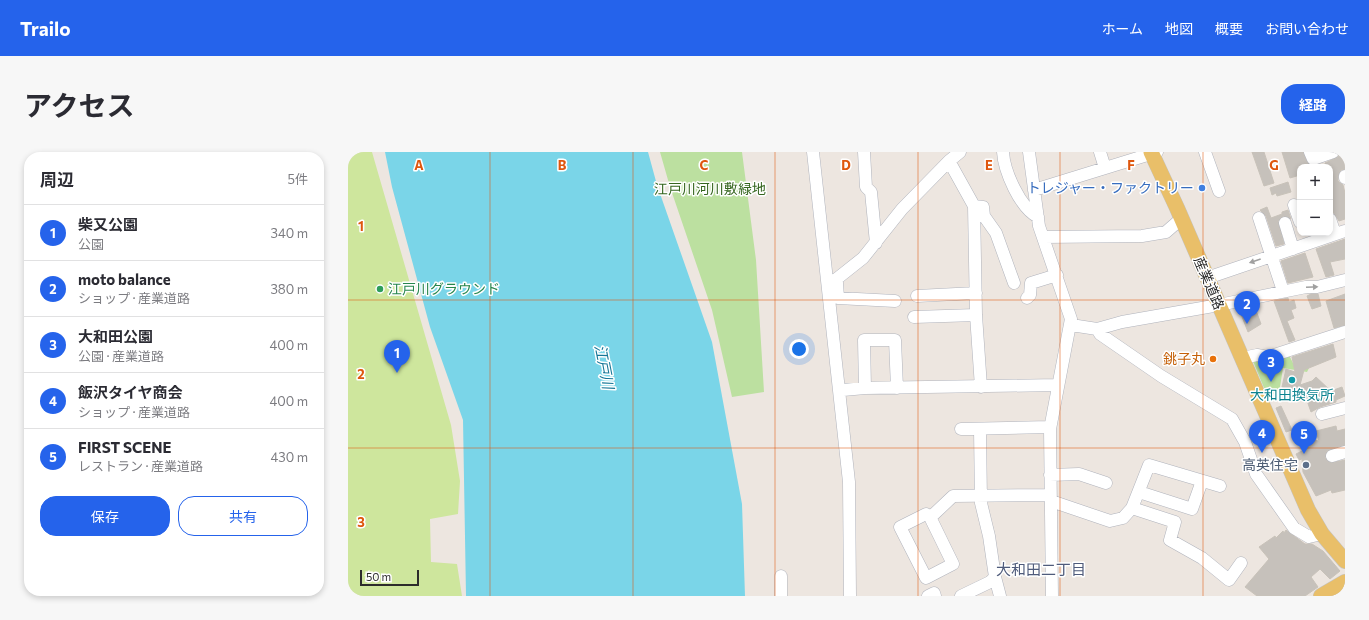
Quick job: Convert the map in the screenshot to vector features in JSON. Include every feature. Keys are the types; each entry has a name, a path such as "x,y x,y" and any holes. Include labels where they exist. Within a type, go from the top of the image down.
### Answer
{"main road":[{"name":"産業道路","path":"1153,153 1308,510 1322,534 1345,561"},
{"path":"1321,596 1345,582"}],"street":[{"path":"813,152 832,280 849,482 850,596"},
{"path":"864,152 866,187 871,192 876,243"},
{"path":"832,280 863,258 902,209 949,161 960,152"},
{"path":"1003,152 1003,163 1012,183 1030,213 1038,217"},
{"path":"1028,152 1038,217 1043,236 1069,310 1071,325 1050,427 1052,596"},
{"path":"1100,152 1105,168"},
{"path":"1205,152 1219,191"},
{"path":"1310,152 1312,159 1333,152"},
{"path":"1034,190 1153,153"},
{"path":"949,161 974,206 976,315 981,387"},
{"path":"1294,205 1297,214"},
{"path":"974,206 983,207 984,216 991,228 996,233 1014,283"},
{"path":"1043,236 1142,236 1166,232 1182,218"},
{"path":"1259,218 1283,292"},
{"path":"1285,223 1293,249"},
{"path":"1207,278 1293,249 1305,238 1340,233 1333,223"},
{"path":"1027,298 1030,295 1031,283 1057,275"},
{"path":"832,280 838,298 895,301"},
{"path":"1071,325 1097,329 1122,322 1219,305 1306,287 1317,287 1345,280"},
{"path":"917,296 976,293"},
{"path":"914,317 976,315"},
{"path":"1097,329 1100,334 1161,376 1232,419 1244,442 1256,474 1294,528 1309,537 1322,534"},
{"path":"1242,358 1257,355 1268,357 1345,332"},
{"path":"865,388 864,340 895,340 896,388"},
{"path":"843,390 865,388 1058,385"},
{"path":"1322,414 1345,408"},
{"path":"961,429 1050,427"},
{"path":"980,429 981,502 1000,596"},
{"path":"1332,456 1345,452"},
{"path":"930,517 953,496 981,496 1050,498 1110,521 1123,518 1132,508 1149,465 1220,486"},
{"path":"1050,476 1079,474 1106,482"},
{"path":"1138,492 1192,509 1202,481"},
{"path":"1132,508 1176,522 1170,540 1202,558 1229,580 1242,563"},
{"path":"926,514 930,517 953,564 926,578 900,527 926,514"},
{"path":"781,596 782,576"},
{"path":"961,596 990,582 995,577"},
{"path":"928,596 934,593 935,596"}],"green space":[{"name":"江戸川グラウンド","path":"348,152 372,152 451,425 460,481 458,514 430,519 431,562 457,564 462,596 348,596"},
{"name":"江戸川河川敷緑地","path":"660,152 742,152 756,260 764,392 732,397 712,310 670,187"},
{"path":"1288,353 1293,363 1309,368 1307,372 1283,368 1279,393 1267,395 1252,359"}],"water":[{"name":"江戸川","path":"385,152 648,152 657,185 712,342 742,504 745,596 466,596 463,420 430,327 392,187"}],"building":[{"path":"1252,152 1264,152 1274,183 1264,186"},
{"path":"1282,152 1303,152 1309,164 1297,164 1297,176 1290,178"},
{"path":"1340,152 1345,152 1345,169 1341,170 1338,176 1338,181 1343,185 1345,193 1345,219 1339,221 1333,212 1333,164 1325,163 1338,157"},
{"path":"1288,182 1291,192 1277,196 1276,193 1272,195 1270,188"},
{"path":"1267,207 1271,218 1288,210 1291,219 1283,216 1278,221 1284,244 1276,246 1266,216 1260,210"},
{"path":"1345,239 1345,259 1330,262 1334,275 1326,277 1316,249"},
{"path":"1305,253 1313,277 1288,283 1281,261"},
{"path":"1311,294 1318,294 1321,306 1312,309 1307,296"},
{"path":"1345,294 1345,325 1334,328 1326,301"},
{"path":"1288,298 1289,302 1294,300 1296,308 1291,310 1294,318 1287,321 1295,340 1289,342 1274,301"},
{"path":"1254,305 1261,324 1248,332 1239,309"},
{"path":"1333,344 1336,357 1304,370 1300,385 1312,381 1316,377 1331,391 1342,387 1345,396 1336,400 1336,402 1320,407 1311,412 1304,392 1282,387 1286,369 1295,372 1292,357"},
{"path":"1281,406 1292,430 1286,432 1276,408"},
{"path":"1336,426 1337,431 1345,429 1345,445 1327,451 1325,458 1331,463 1345,460 1345,490 1332,493 1331,490 1316,496 1303,472 1302,459 1299,460 1296,454 1302,451 1303,454 1305,439 1319,441 1316,431"},
{"path":"1286,530 1305,544 1312,544 1323,551 1340,571 1330,579 1320,569 1311,577 1318,587 1305,596 1257,596 1245,587 1269,559 1259,547 1275,536 1276,538 1283,531 1284,533"}],"place":[{"name":"トレジャー・ファクトリー","path":"1202,188"},
{"name":"江戸川グラウンド","path":"380,289"},
{"name":"moto balance","path":"1247,324"},
{"name":"銚子丸","path":"1213,359"},
{"name":"柴又公園","path":"397,373"},
{"name":"大和田換気所","path":"1292,380"},
{"name":"大和田公園","path":"1271,382"},
{"name":"飯沢タイヤ商会","path":"1262,453"},
{"name":"FIRST SCENE","path":"1304,454"},
{"name":"高英住宅","path":"1306,465"}],"district":[{"name":"大和田二丁目","path":"1041,570"}]}
